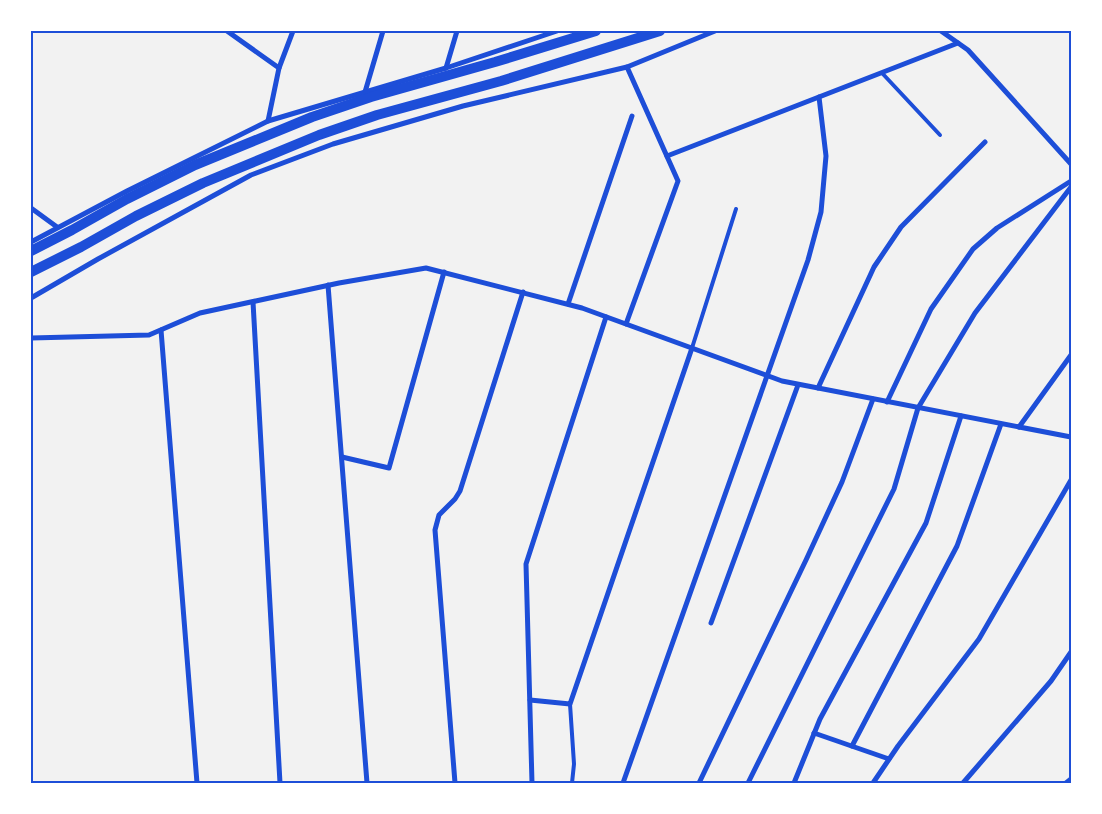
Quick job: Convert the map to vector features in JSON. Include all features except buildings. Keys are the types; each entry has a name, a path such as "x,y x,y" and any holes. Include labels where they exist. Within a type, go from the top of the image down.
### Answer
{"main road":[{"path":"31,250 194,165 312,117 371,97 596,31"},
{"path":"31,272 202,183 319,135 377,115 501,81 660,31"}],"street":[{"path":"227,31 279,68"},
{"path":"268,121 279,68 293,31"},
{"path":"365,92 383,31"},
{"path":"446,68 458,31"},
{"path":"31,242 57,227 268,121 446,68 545,33 557,31"},
{"path":"31,298 251,175 333,144 462,106 627,67 715,31"},
{"path":"941,31 968,50 1071,164"},
{"path":"667,156 958,43"},
{"path":"626,324 678,181 627,67"},
{"path":"623,783 808,260 821,212 826,156 819,97"},
{"path":"568,304 632,116"},
{"path":"818,388 874,267 901,227 985,142"},
{"path":"887,402 931,310 973,249 997,228 1071,181"},
{"path":"748,783 894,489 918,408 975,313 1071,187"},
{"path":"31,208 57,227"},
{"path":"31,338 149,335 200,313 328,285 426,268 568,304 798,385 1071,437"},
{"path":"342,457 389,468 444,272"},
{"path":"328,285 367,783"},
{"path":"455,783 435,530 439,515 460,492 522,292"},
{"path":"253,302 280,783"},
{"path":"532,783 526,564 606,317"},
{"path":"161,330 197,783"},
{"path":"530,700 570,704 692,348"},
{"path":"1019,428 1071,355"},
{"path":"711,623 798,385"},
{"path":"699,783 842,482 874,399"},
{"path":"794,783 820,719 926,523 961,416"},
{"path":"852,746 956,546 1001,424"},
{"path":"873,783 979,639 1071,480"},
{"path":"963,783 1051,681 1071,652"},
{"path":"814,733 889,759"},
{"path":"1066,783 1071,779"}],"lane":[{"path":"882,73 940,135"},
{"path":"692,348 736,209"},
{"path":"570,704 574,764 572,783"}]}
